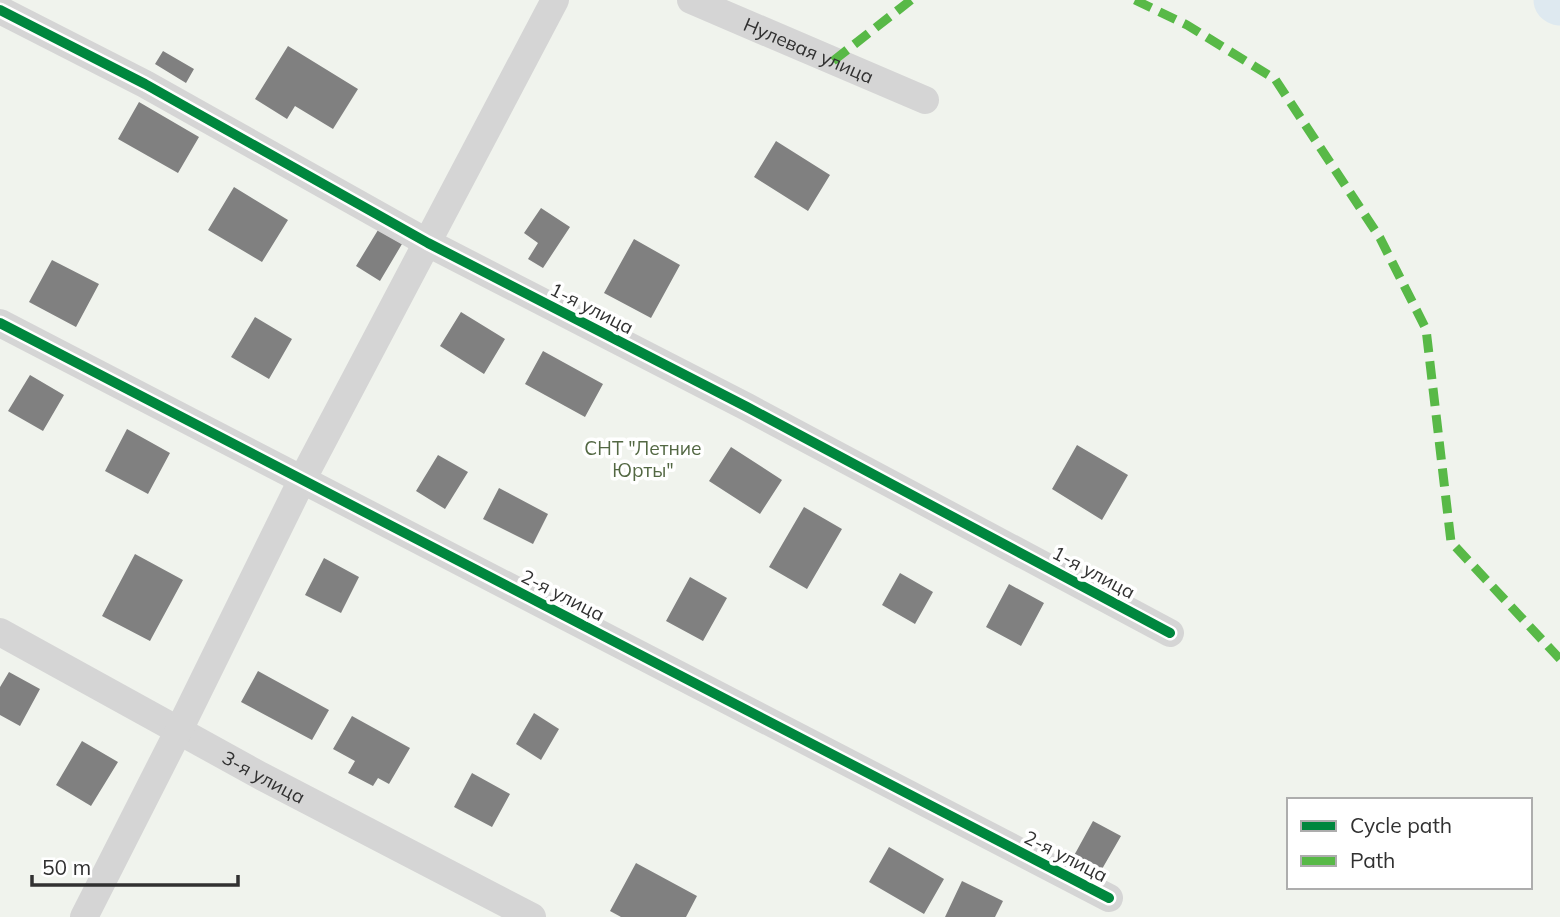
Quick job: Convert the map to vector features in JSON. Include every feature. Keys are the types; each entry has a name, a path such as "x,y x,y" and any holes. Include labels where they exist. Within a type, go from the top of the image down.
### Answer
{"street":[{"path":"83,917 302,480 555,0"},
{"name":"Нулевая улица","path":"691,0 925,100"},
{"name":"1-я улица","path":"0,10 145,84 428,243 747,407 1170,633"},
{"name":"2-я улица","path":"0,323 1109,898"},
{"name":"3-я улица","path":"0,632 261,776 532,917"}],"green space":[{"name":"СНТ \"Летние Юрты\"","path":"0,0 1560,0 1560,917 0,917"}],"building":[{"path":"288,46 358,89 333,129 295,106 287,119 255,99"},
{"path":"163,51 194,69 186,83 155,64"},
{"path":"139,102 199,137 178,173 118,139"},
{"path":"776,141 830,175 808,211 754,177"},
{"path":"234,187 288,220 262,262 208,230"},
{"path":"541,208 570,227 543,268 528,259 538,243 524,233"},
{"path":"378,230 402,244 380,281 356,266"},
{"path":"634,239 680,265 651,318 604,293"},
{"path":"52,260 99,284 76,327 29,302"},
{"path":"461,312 505,339 484,374 440,346"},
{"path":"255,317 292,339 269,379 231,357"},
{"path":"543,351 603,384 585,417 525,384"},
{"path":"30,375 64,395 43,431 8,411"},
{"path":"127,429 170,453 148,494 105,471"},
{"path":"1077,445 1128,475 1102,520 1052,489"},
{"path":"731,447 782,480 760,514 709,481"},
{"path":"438,455 468,472 445,509 416,491"},
{"path":"499,488 548,514 533,544 483,519"},
{"path":"804,507 842,529 807,589 769,567"},
{"path":"135,554 183,580 150,641 102,616"},
{"path":"324,558 359,577 341,613 305,595"},
{"path":"900,573 933,592 915,624 882,605"},
{"path":"690,577 727,598 703,641 666,621"},
{"path":"1009,584 1044,603 1021,646 986,627"},
{"path":"258,671 329,710 312,740 241,702"},
{"path":"9,672 40,689 20,726 0,715 0,687"},
{"path":"534,713 559,729 541,760 516,744"},
{"path":"352,716 410,748 389,784 378,778 373,786 348,773 355,761 333,749"},
{"path":"82,741 118,762 91,806 56,785"},
{"path":"472,773 510,794 492,827 454,807"},
{"path":"1093,821 1121,836 1098,876 1071,861"},
{"path":"889,847 944,879 924,914 869,882"},
{"path":"636,863 697,896 686,917 621,917 610,911"},
{"path":"962,881 1003,901 995,917 945,917"}],"marked path":[{"path":"833,61 911,0"},
{"path":"1135,0 1187,25 1275,79 1380,238 1426,329 1451,542 1560,659"}],"cycle path":[{"path":"0,10 145,84 428,243 747,407 1170,633"},
{"path":"0,323 1109,898"}]}
